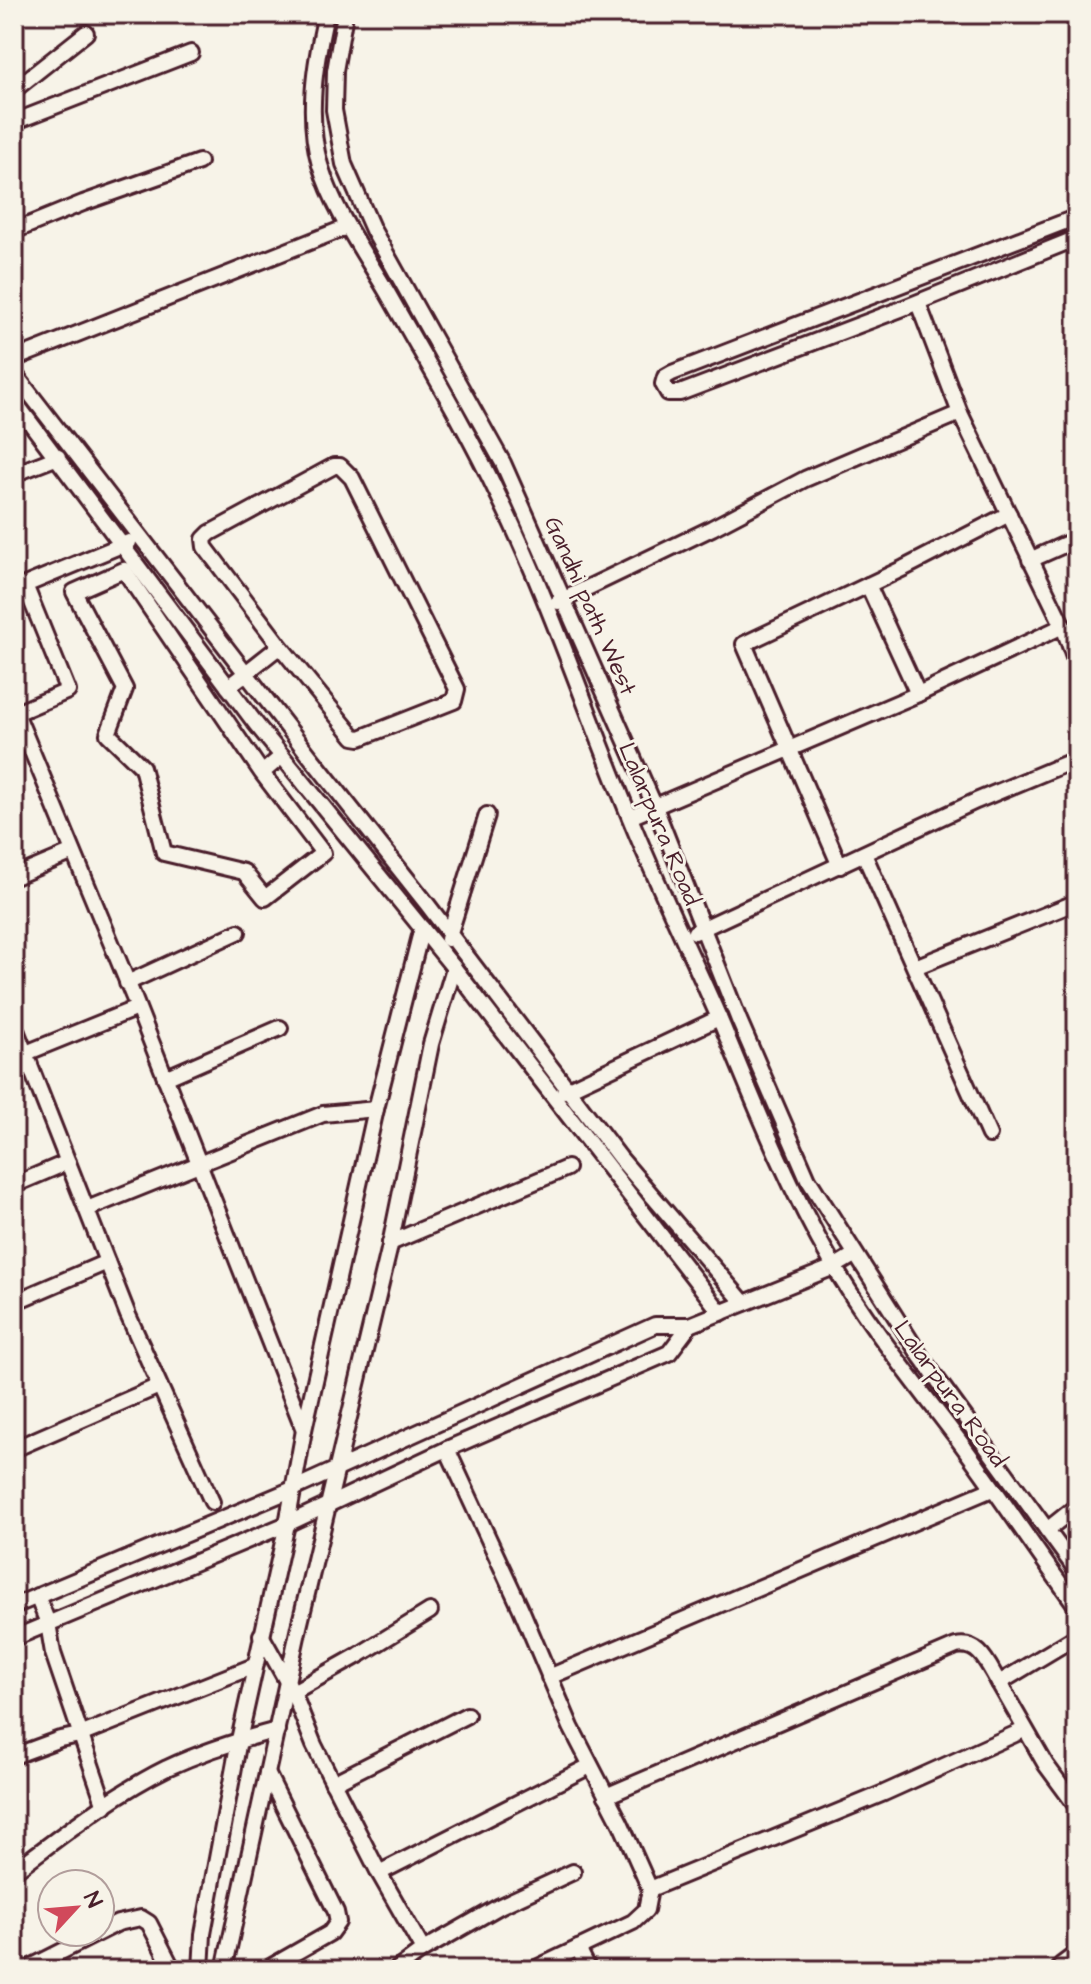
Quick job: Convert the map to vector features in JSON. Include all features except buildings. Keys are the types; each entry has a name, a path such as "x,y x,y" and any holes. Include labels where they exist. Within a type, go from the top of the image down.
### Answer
{"street":[{"name":"Lalarpura Road","path":"326,14 315,69 314,133 319,161 329,189 347,227 500,497 630,817 790,1188 834,1267 906,1373 960,1442 1077,1607"},
{"name":"Gandhi path West","path":"345,14 335,71 334,110 344,164 379,242 503,463 655,807 808,1179 921,1357 1077,1571"},
{"path":"14,90 86,33"},
{"path":"14,122 191,53"},
{"path":"14,231 199,162"},
{"path":"1077,217 669,375 663,384 668,393 675,394 901,309 1077,238"},
{"path":"14,359 347,227"},
{"path":"1032,234 1039,254"},
{"path":"922,276 924,300 960,413 1063,626 1077,666"},
{"path":"894,287 901,309"},
{"path":"14,373 450,934 521,1030 570,1088 620,1158 744,1303"},
{"path":"14,401 228,687 444,955 721,1313"},
{"path":"547,607 712,528 805,479 960,413"},
{"path":"14,474 58,457"},
{"path":"334,466 340,466 352,478 457,689 457,695 454,701 427,713 360,738 354,737 280,646 205,547 204,539 334,466"},
{"path":"840,866 744,644 1009,514"},
{"path":"140,536 20,588 68,691 15,714 127,983 304,1430"},
{"path":"1030,560 1077,539"},
{"path":"124,570 262,773 323,853 265,898 244,872 164,853 142,767 108,734 125,689 74,592 124,570"},
{"path":"868,585 918,694"},
{"path":"630,817 918,694 1063,626"},
{"path":"228,687 280,646"},
{"path":"262,773 290,731"},
{"path":"683,936 976,801 1077,759"},
{"path":"444,955 487,815"},
{"path":"350,840 366,826"},
{"path":"14,877 73,852"},
{"path":"864,854 989,1135"},
{"path":"915,967 1077,902"},
{"path":"201,1970 203,1934 239,1740 287,1524 304,1430 376,1109 422,928"},
{"path":"127,983 238,932"},
{"path":"224,1970 277,1730 290,1688 327,1505 390,1243 431,1044 454,968"},
{"path":"14,1071 28,1058 137,1008"},
{"path":"553,1096 719,1018"},
{"path":"14,1025 107,1262 212,1502"},
{"path":"165,1078 280,1028"},
{"path":"87,1209 323,1114 376,1109"},
{"path":"14,1185 68,1162"},
{"path":"390,1243 567,1168"},
{"path":"14,1606 293,1489 655,1325 690,1325 834,1267 854,1255"},
{"path":"14,1302 107,1262"},
{"path":"14,1638 287,1524 447,1449 669,1353 690,1325"},
{"path":"14,1449 159,1386"},
{"path":"447,1449 590,1766 650,1889 646,1910 633,1922 532,1970"},
{"path":"549,1677 992,1489"},
{"path":"1047,1530 1077,1506"},
{"path":"37,1596 105,1806"},
{"path":"290,1688 359,1655 430,1611"},
{"path":"261,1635 290,1688 333,1783 379,1873 423,1950"},
{"path":"999,1683 1077,1636"},
{"path":"606,1796 956,1646 967,1644 975,1647 1024,1730 1077,1807"},
{"path":"14,1756 80,1735 254,1666"},
{"path":"333,1783 467,1715"},
{"path":"14,1871 105,1806 164,1770 239,1740 277,1730"},
{"path":"650,1889 884,1793 1024,1730"},
{"path":"379,1873 590,1766"},
{"path":"265,1970 330,1933 338,1922 336,1912 267,1773"},
{"path":"396,1970 423,1950 500,1906 573,1872"},
{"path":"25,1970 118,1923 141,1918 149,1923 173,1970"},
{"path":"578,1948 589,1970"},
{"path":"1061,1965 1077,1953"}]}
